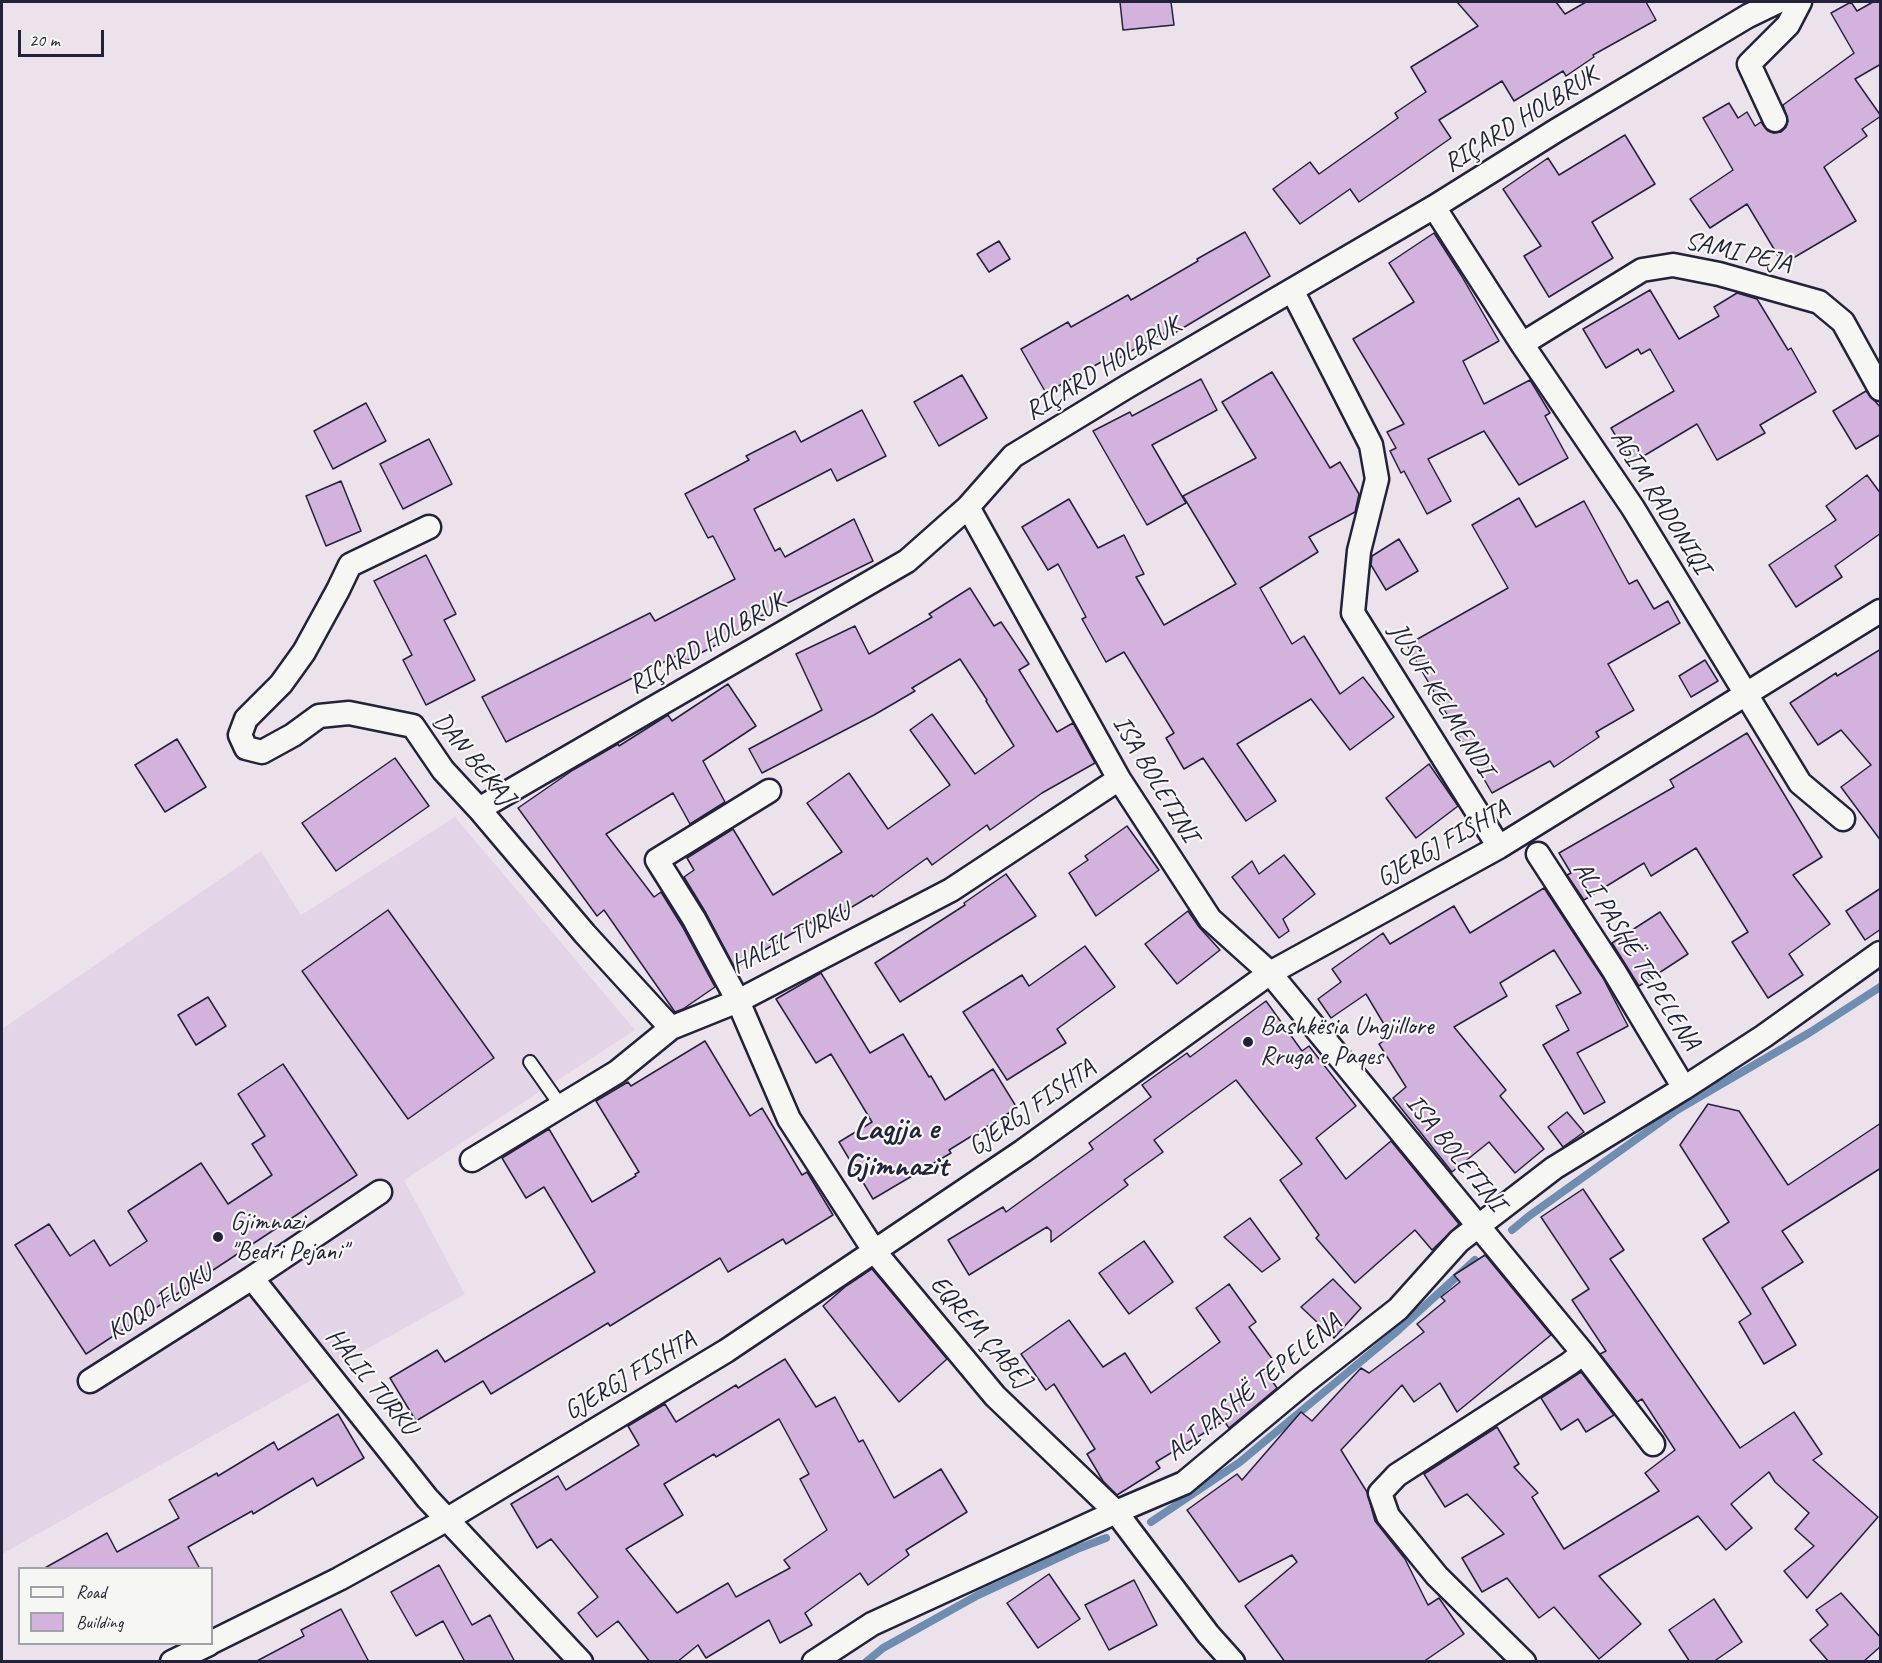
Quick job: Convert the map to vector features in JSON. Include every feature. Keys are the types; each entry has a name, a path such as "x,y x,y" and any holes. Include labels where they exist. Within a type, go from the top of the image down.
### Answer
{"street":[{"name":"RIÇARD HOLBRUK","path":"478,808 907,561 968,507 1013,456 1434,207 1557,129 1738,22 1777,2"},
{"path":"1775,120 1749,64 1788,25 1800,2"},
{"name":"AGIM RADONIQI","path":"1434,207 1522,344 1633,508 1800,783 1843,819"},
{"name":"SAMI PEJA","path":"1522,344 1642,270 1673,265 1719,274 1819,302 1843,322 1881,389"},
{"name":"JUSUF KELMENDI","path":"1292,290 1371,445 1377,479 1359,551 1353,613 1499,847"},
{"name":"ISA BOLETINI","path":"968,507 1119,779 1210,919 1270,973 1583,1353 1653,1444"},
{"name":"DAN BEKAJ","path":"429,527 350,565 304,652 281,684 246,719 240,735 246,748 262,752 293,735 319,716 349,713 413,726 442,770 478,808 585,934 671,1028"},
{"name":"GJERGJ FISHTA","path":"213,1642 339,1579 446,1520 726,1351 1023,1151 1270,973 1499,847 1881,611"},
{"name":"HALIL TURKU","path":"769,791 657,860 694,919 738,1001 951,890 1119,779"},
{"name":"ALI PASHË TEPELENA","path":"1538,854 1614,971 1684,1088"},
{"name":"ALI PASHË TEPELENA","path":"814,1662 872,1624 1184,1483 1305,1382 1398,1309 1459,1241 1554,1168 1764,1036 1881,953"},
{"path":"472,1160 617,1072 671,1028 738,1001"},
{"name":"EQREM ÇABEJ","path":"738,1001 789,1119 875,1252 995,1396 1116,1512 1208,1634 1233,1662"},
{"name":"KOQO FLOKU","path":"90,1381 252,1278 380,1192"},
{"name":"HALIL TURKU","path":"252,1278 446,1520 581,1662"},
{"path":"1524,1662 1437,1576 1389,1516 1380,1493 1397,1475 1583,1353"},
{"name":"GJERGJ FISHTA","path":"172,1662 206,1645"}],"lane":[{"path":"530,1062 561,1106"}],"shaded area":[{"name":"Gjimnazi \"Bedri Pejani\"","path":"455,817 635,1030 404,1180 465,1294 2,1554 2,1029 261,851 301,915"}],"building":[{"path":"1120,2 1171,2 1174,25 1123,30"},
{"path":"1457,2 1556,2 1565,14 1586,2 1646,2 1656,20 1593,55 1594,57 1566,76 1563,71 1514,101 1502,81 1439,120 1451,138 1359,202 1350,189 1300,224 1273,189 1310,162 1319,174 1398,118 1395,113 1426,92 1411,67 1478,26"},
{"path":"1851,2 1857,11 1873,2 1881,2 1881,64 1855,79 1881,116 1862,129 1867,136 1824,167 1856,221 1783,264 1747,204 1710,228 1690,199 1733,170 1703,118 1729,103 1738,118 1747,112 1755,126 1761,122 1768,131 1781,132 1788,121 1783,105 1854,53 1831,13"},
{"path":"1625,135 1655,184 1592,222 1613,258 1549,297 1524,256 1541,246 1503,189 1548,158 1559,175"},
{"path":"1245,232 1270,276 1166,338 1163,333 1105,366 1103,361 1046,393 1021,349 1068,322 1071,327 1128,295 1131,300"},
{"path":"1434,233 1499,341 1463,361 1484,404 1530,380 1550,413 1545,416 1568,458 1519,485 1484,431 1428,459 1451,501 1427,514 1404,471 1401,473 1390,451 1396,448 1387,432 1404,424 1353,339 1414,302 1389,263"},
{"path":"999,241 1010,259 989,272 977,254"},
{"path":"1650,290 1679,339 1719,316 1714,307 1737,293 1757,299 1788,350 1791,348 1816,392 1760,425 1765,433 1717,460 1697,424 1632,463 1611,428 1674,391 1650,349 1641,354 1638,349 1606,368 1583,329"},
{"path":"1272,372 1330,468 1340,462 1359,494 1355,512 1309,537 1318,552 1260,588 1292,644 1304,636 1340,694 1363,677 1394,717 1350,750 1311,699 1237,744 1276,801 1246,821 1203,758 1184,769 1166,738 1174,733 1124,652 1106,662 1082,619 1086,617 1058,564 1048,570 1022,527 1069,499 1098,548 1124,535 1144,574 1136,577 1164,625 1236,584 1183,496 1256,458 1222,402"},
{"path":"962,375 987,418 939,446 914,402"},
{"path":"1201,379 1217,410 1152,445 1186,503 1147,525 1093,431 1130,412 1132,416"},
{"path":"1866,391 1881,408 1881,434 1856,449 1833,411"},
{"path":"366,403 386,441 333,469 314,431"},
{"path":"862,410 886,456 837,481 831,469 754,509 775,551 780,548 785,557 854,519 873,561 753,620 755,624 686,661 682,653 506,742 482,697 650,613 655,621 735,579 713,536 708,538 685,494 749,460 746,456 795,431 801,442"},
{"path":"429,439 452,484 403,509 380,464"},
{"path":"1867,475 1881,494 1881,533 1835,566 1842,577 1796,607 1769,565 1836,520 1826,506"},
{"path":"341,481 361,531 326,546 306,496"},
{"path":"1519,498 1536,527 1584,501 1629,584 1637,580 1654,609 1668,601 1680,623 1608,664 1634,710 1596,732 1599,737 1554,767 1550,761 1492,793 1407,645 1508,588 1472,525"},
{"path":"1399,539 1418,571 1386,590 1371,565 1372,556"},
{"path":"426,555 456,614 444,620 475,680 426,705 403,660 412,655 374,581"},
{"path":"970,588 994,626 1001,622 1029,664 1019,670 1057,732 1073,723 1095,763 1042,793 990,830 987,825 932,865 927,858 873,897 872,895 815,929 811,922 735,968 684,877 694,870 687,858 733,829 773,895 842,852 807,803 849,773 888,829 950,785 910,730 932,714 975,774 1014,746 960,659 912,688 915,691 874,715 762,773 749,749 822,710 796,654 855,626 869,654 932,617 929,614"},
{"path":"1881,649 1881,841 1841,787 1871,765 1841,730 1818,745 1790,703 1836,673 1837,676"},
{"path":"1705,660 1718,681 1691,697 1679,676"},
{"path":"728,684 756,726 703,761 725,802 690,824 673,793 606,834 654,897 661,892 715,987 675,1012 604,910 597,916 518,808 573,770 618,744 619,746 668,715 672,721"},
{"path":"1747,733 1822,857 1793,875 1830,924 1789,954 1803,975 1768,998 1732,942 1748,932 1696,848 1651,876 1644,863 1584,900 1567,875 1571,873 1559,853 1674,787 1670,780"},
{"path":"177,739 206,787 165,812 135,765"},
{"path":"395,758 429,806 336,871 302,823"},
{"path":"1429,764 1458,806 1416,838 1386,798"},
{"path":"1127,826 1159,870 1096,916 1069,873 1088,860 1085,856"},
{"path":"1284,855 1315,894 1283,919 1289,931 1279,938 1232,877 1252,861 1259,874"},
{"path":"1006,874 1036,916 900,1002 875,963 965,905 964,903"},
{"path":"1544,888 1603,978 1628,1026 1577,1053 1605,1102 1584,1114 1543,1045 1569,1030 1556,1006 1581,993 1554,950 1500,983 1507,996 1454,1027 1506,1090 1500,1096 1544,1149 1515,1173 1489,1142 1452,1172 1393,1098 1406,1087 1379,1044 1391,1036 1366,994 1331,1018 1318,999 1341,982 1332,969 1383,933 1390,944 1454,906 1470,933"},
{"path":"1881,888 1881,929 1865,940 1846,911"},
{"path":"388,910 494,1058 408,1119 302,971"},
{"path":"1188,911 1220,950 1177,984 1145,944"},
{"path":"1660,912 1688,954 1639,986 1612,943"},
{"path":"1085,946 1115,987 1057,1029 1066,1043 1007,1080 963,1012 1022,975 1029,986"},
{"path":"821,973 870,1053 903,1034 945,1100 993,1069 1017,1108 949,1150 951,1153 873,1199 839,1142 872,1122 831,1054 816,1063 776,999"},
{"path":"208,997 226,1026 196,1045 178,1015"},
{"path":"1266,1001 1302,1051 1309,1046 1356,1106 1316,1138 1346,1179 1391,1141 1459,1224 1432,1250 1415,1230 1355,1283 1316,1238 1319,1235 1280,1180 1302,1164 1236,1080 1154,1140 1163,1152 1124,1180 1128,1185 1051,1242 1051,1231 1047,1227 969,1275 948,1240 1003,1207 1006,1212 1093,1149 1089,1143 1151,1097 1142,1085 1187,1053 1190,1057"},
{"path":"705,1041 750,1116 762,1108 802,1175 807,1172 833,1215 786,1244 783,1239 728,1272 720,1258 610,1326 608,1323 491,1394 483,1381 416,1421 390,1378 437,1350 445,1362 595,1272 544,1187 526,1198 502,1158 549,1129 592,1202 639,1172 596,1101 628,1082 631,1086"},
{"path":"283,1064 357,1175 86,1354 15,1245 49,1224 70,1256 94,1240 110,1266 147,1241 128,1211 201,1163 228,1204 272,1175 252,1144 265,1136 238,1094"},
{"path":"1708,1104 1739,1111 1788,1185 1881,1123 1881,1168 1782,1231 1803,1262 1762,1288 1796,1345 1764,1364 1739,1322 1751,1314 1703,1239 1729,1222 1680,1145"},
{"path":"1567,1112 1584,1132 1563,1147 1548,1127"},
{"path":"1583,1189 1624,1250 1610,1259 1740,1448 1794,1412 1822,1454 1813,1460 1878,1517 1807,1598 1784,1571 1814,1546 1795,1529 1809,1513 1775,1482 1769,1472 1731,1504 1752,1528 1726,1550 1698,1516 1599,1576 1641,1624 1599,1659 1554,1607 1539,1618 1507,1578 1482,1592 1462,1558 1504,1534 1467,1494 1445,1507 1424,1474 1497,1427 1519,1464 1514,1467 1538,1493 1532,1497 1564,1549 1659,1491 1645,1473 1675,1450 1642,1399 1637,1402 1600,1354 1606,1351 1572,1300 1589,1289 1541,1217"},
{"path":"1250,1218 1280,1259 1262,1272 1224,1237"},
{"path":"1144,1241 1173,1282 1129,1314 1099,1273"},
{"path":"1485,1255 1551,1335 1457,1412 1440,1383 1414,1402 1402,1385 1341,1450 1367,1492 1375,1521 1405,1559 1428,1605 1439,1598 1464,1634 1423,1662 1285,1662 1245,1606 1297,1562 1292,1555 1239,1582 1187,1510 1237,1474 1242,1480 1301,1412 1312,1421 1361,1368 1369,1373 1424,1332 1417,1324 1445,1301 1441,1297 1460,1282 1454,1275"},
{"path":"872,1269 947,1359 899,1402 823,1306 845,1287"},
{"path":"1333,1279 1361,1308 1334,1338 1301,1307"},
{"path":"1229,1284 1256,1322 1249,1327 1273,1360 1263,1368 1277,1388 1229,1428 1224,1421 1156,1462 1160,1468 1117,1495 1103,1481 1087,1454 1095,1449 1054,1384 1046,1390 1021,1354 1069,1320 1103,1367 1125,1353 1151,1393 1220,1342 1196,1308"},
{"path":"785,1359 816,1407 835,1397 859,1442 863,1440 894,1498 941,1469 967,1512 906,1550 909,1555 868,1585 860,1573 805,1613 812,1625 780,1643 769,1620 706,1658 698,1645 677,1662 650,1662 618,1621 597,1637 578,1613 598,1597 551,1539 537,1548 511,1504 558,1476 566,1490 639,1445 628,1426 665,1404 676,1422 736,1385 738,1388","holes":["779,1419 809,1474 800,1479 827,1530 784,1560 790,1568 736,1597 728,1583 677,1613 626,1549 683,1515 664,1484 714,1454 716,1457"]},
{"path":"1581,1372 1614,1415 1586,1432 1578,1419 1561,1430 1541,1398"},
{"path":"338,1414 364,1458 317,1486 313,1478 253,1514 252,1511 188,1547 199,1567 47,1567 107,1533 117,1552 179,1518 169,1500 217,1473 218,1476 274,1442 278,1450"},
{"path":"439,1565 472,1625 490,1615 515,1662 465,1662 443,1621 416,1636 391,1592"},
{"path":"1049,1574 1080,1619 1038,1648 1007,1603"},
{"path":"1134,1580 1157,1625 1109,1650 1085,1605"},
{"path":"1841,1593 1881,1638 1881,1646 1863,1662 1829,1662 1810,1640 1828,1625 1816,1610"},
{"path":"1714,1599 1742,1642 1713,1662 1690,1662 1669,1630"},
{"path":"341,1609 369,1662 255,1662 304,1636 301,1630"}],"waterway":[{"path":"1512,1230 1677,1110 1809,1033 1880,987"},
{"path":"1151,1522 1240,1462 1395,1333 1475,1260"},
{"path":"866,1662 883,1648 978,1595 1106,1538"}],"place":[{"name":"Bashkësia Ungjillore Rruga e Paqes","path":"1248,1042"},
{"name":"Gjimnazi \"Bedri Pejani\"","path":"218,1237"}],"district":[{"name":"Lagjja e Gjimnazit","path":"896,1148"}]}
